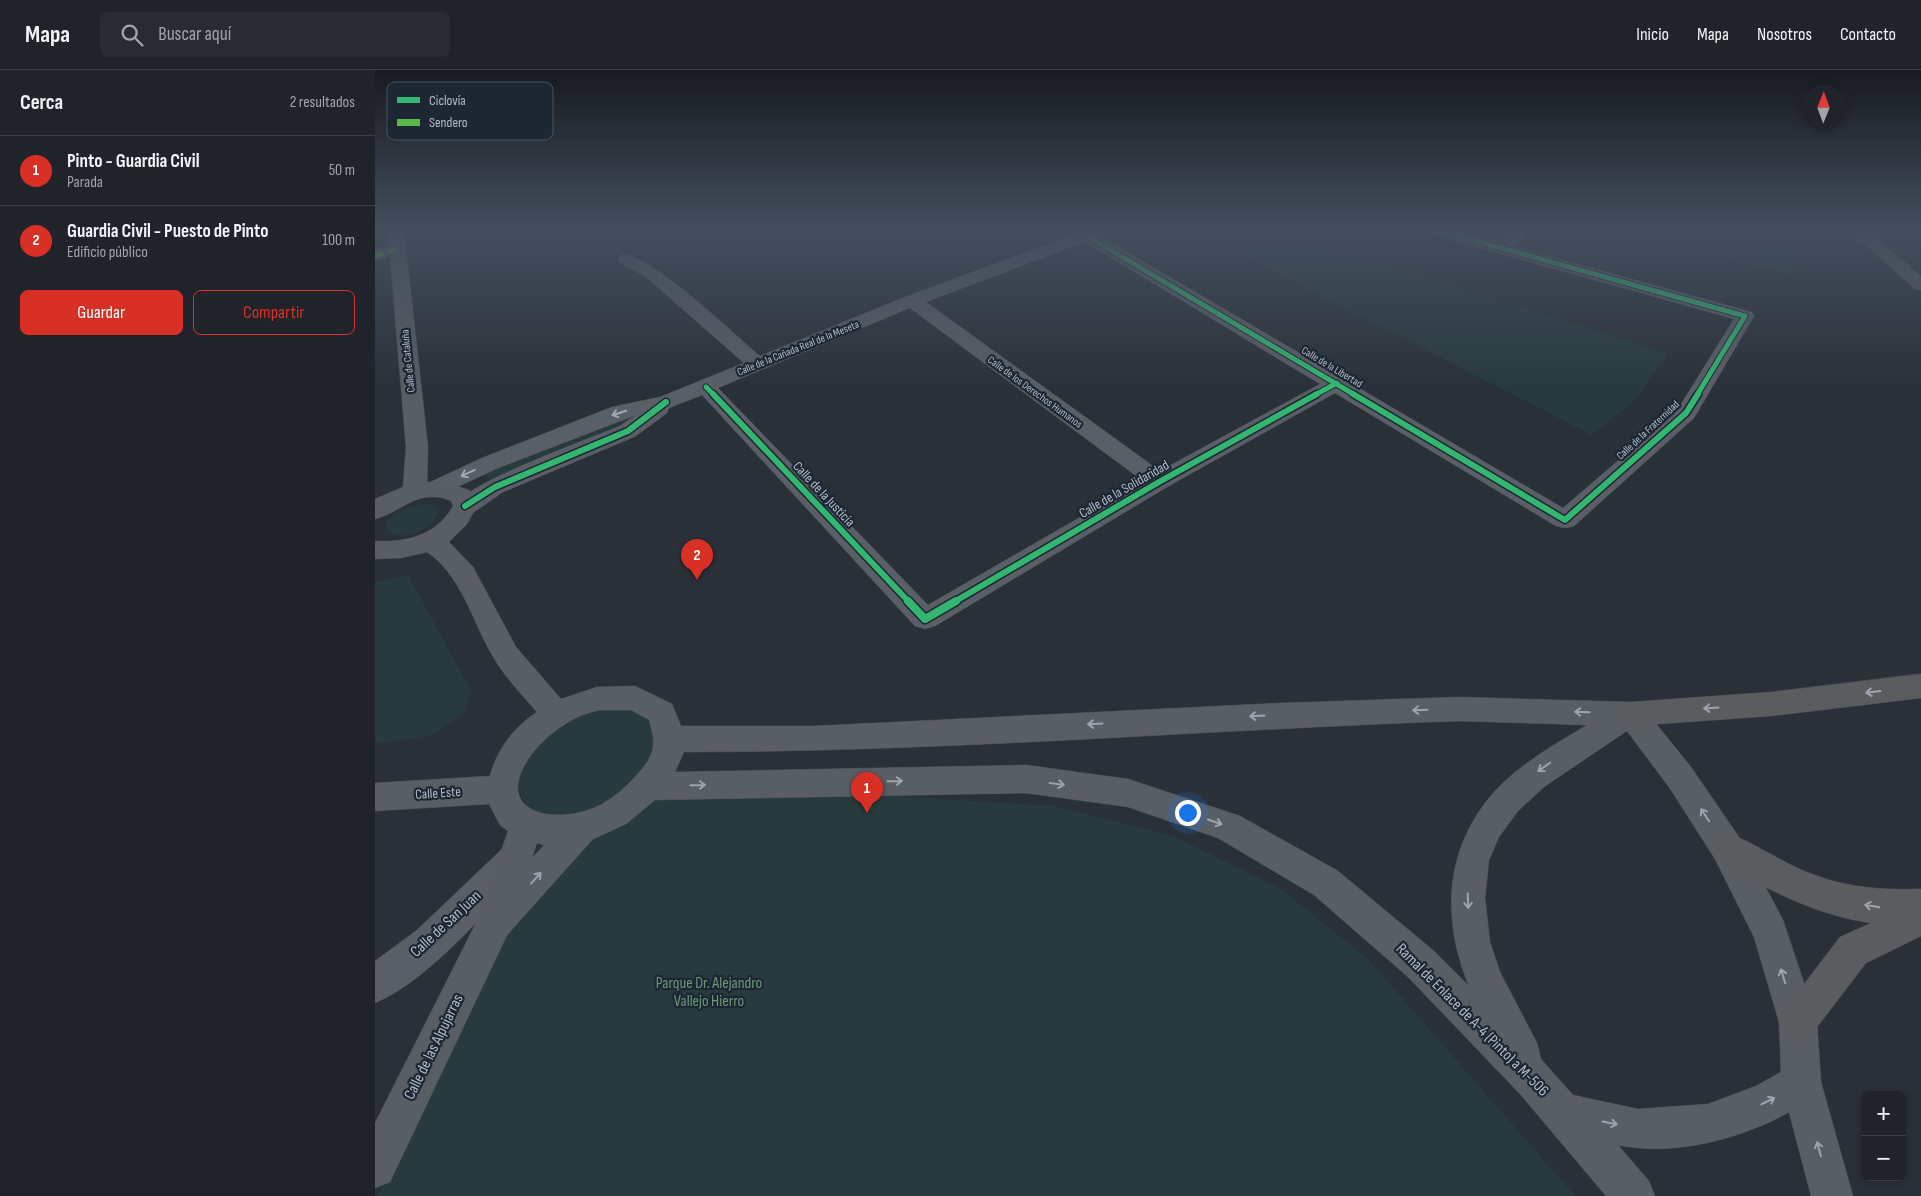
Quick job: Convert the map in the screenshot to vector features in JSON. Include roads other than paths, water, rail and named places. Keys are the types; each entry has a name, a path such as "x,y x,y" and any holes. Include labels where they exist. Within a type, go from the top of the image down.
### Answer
{"highway":[{"path":"1631,714 1771,704 1921,686"},
{"path":"1727,848 1779,879 1813,894 1879,907 1921,906"},
{"path":"1798,1022 1853,950 1921,918"}],"main road":[{"name":"Calle de Cataluña","path":"401,284 417,447 424,490"},
{"path":"375,511 394,499 424,490 451,490 461,496 465,506 460,518 448,530 429,541 409,548 388,552 375,550"},
{"path":"429,541 444,548 461,571 502,648 557,714"},
{"path":"635,698 661,713 670,740 665,762 649,786 619,811 582,827 552,831 526,826 507,812 501,790 508,762 528,736 557,714 597,699 635,698"},
{"path":"670,740 814,739 1281,714 1459,709 1631,714"},
{"path":"1631,714 1680,777 1727,848 1770,932 1798,1022 1801,1082 1832,1196"},
{"path":"1534,1080 1489,988 1472,944 1467,900 1469,864 1482,834 1519,786 1545,766 1631,714"},
{"name":"Ramal de Enlace de A-4 (Pinto) a M-506","path":"649,786 1026,780 1137,796 1228,827 1326,883 1421,964 1534,1080 1634,1196"},
{"name":"Calle Este","path":"375,797 501,790"},
{"path":"492,928 526,826"},
{"path":"492,928 582,827"},
{"name":"Calle de las Alpujarras","path":"375,1167 492,928"},
{"path":"1563,1113 1637,1129 1708,1124 1767,1102 1801,1082"}],"street":[{"path":"664,284 757,364"},
{"name":"Calle de la Cañada Real de la Meseta","path":"424,490 620,412 666,402 706,387 757,364 959,284"},
{"name":"Calle de la Libertad","path":"1174,284 1565,520"},
{"name":"Calle de la Fraternidad","path":"1565,520 1686,413 1745,316 1628,284"},
{"name":"Calle de los Derechos Humanos","path":"912,301 1159,482"},
{"name":"Calle de la Solidaridad","path":"925,619 1159,482 1337,383"},
{"name":"Calle de la Justicia","path":"706,387 925,619"},
{"name":"Calle de la Cañada Real de la Meseta","path":"465,506 495,487 628,431 666,402"},
{"name":"Calle de San Juan","path":"375,984 430,943 514,860"}],"place":[{"name":"Guardia Civil - Puesto de Pinto","path":"697,580"},
{"name":"Pinto - Guardia Civil","path":"867,813"}],"park label":[{"name":"Parque Dr. Alejandro Vallejo Hierro","path":"709,992"}]}
